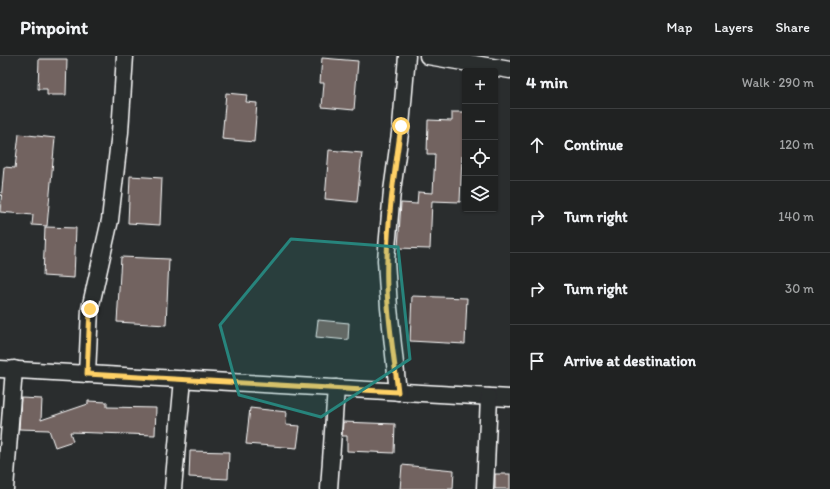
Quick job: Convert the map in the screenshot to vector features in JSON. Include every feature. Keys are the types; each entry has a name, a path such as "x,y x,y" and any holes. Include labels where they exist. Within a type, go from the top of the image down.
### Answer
{"street":[{"path":"87,374 90,309 110,220 120,132 125,56"},
{"path":"398,392 388,308 386,260 407,56"},
{"path":"428,56 510,70"},
{"path":"5,489 7,369 510,398"},
{"path":"173,489 183,379"},
{"path":"328,489 336,388"},
{"path":"485,489 489,397"}],"highlighted area":[{"path":"291,239 398,247 410,359 321,417 239,395 220,325"}],"building":[{"path":"322,58 358,61 354,110 322,107 324,83 320,83"},
{"path":"39,59 67,59 66,95 47,95 47,89 38,89"},
{"path":"226,93 247,95 246,102 257,103 254,142 222,139"},
{"path":"452,112 462,112 460,202 432,201 430,249 398,248 401,203 417,204 418,192 433,193 435,154 427,154 428,120 452,121"},
{"path":"19,134 55,138 47,226 32,225 33,215 0,212 4,167 15,168"},
{"path":"329,150 362,153 357,202 325,199"},
{"path":"130,176 162,178 160,225 128,223"},
{"path":"45,227 76,228 74,278 43,276"},
{"path":"121,257 169,259 166,325 117,322"},
{"path":"412,296 467,298 465,344 410,341"},
{"path":"318,320 349,323 348,340 316,337"},
{"path":"21,398 42,399 41,420 88,404 88,401 107,402 107,407 156,408 155,435 70,432 73,441 55,447 49,430 19,429"},
{"path":"250,408 287,412 286,425 300,426 297,448 246,444"},
{"path":"343,422 395,424 394,453 347,451 347,436 342,436"},
{"path":"190,451 229,452 228,479 189,477"},
{"path":"402,465 454,470 453,489 400,489"},
{"path":"495,474 510,474 510,489 495,489"}],"route":[{"path":"90,309 87,374 398,392 388,308 386,260 392,191 401,126"}]}
